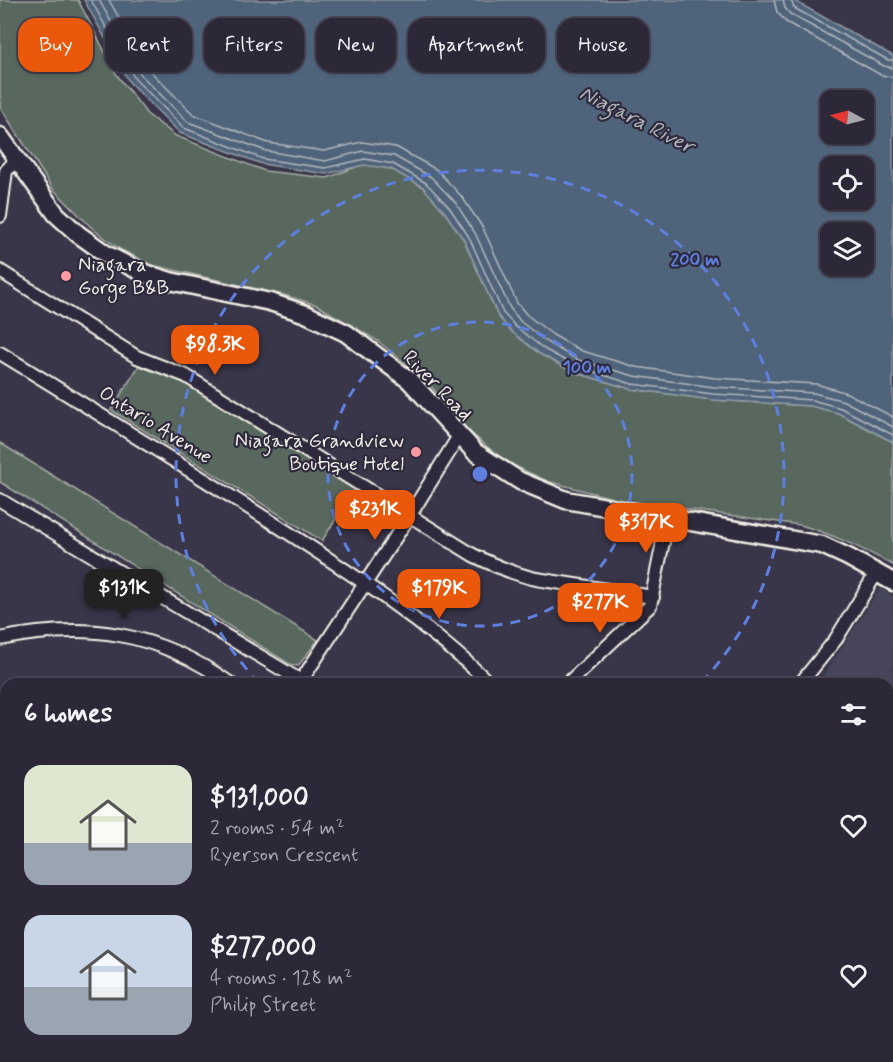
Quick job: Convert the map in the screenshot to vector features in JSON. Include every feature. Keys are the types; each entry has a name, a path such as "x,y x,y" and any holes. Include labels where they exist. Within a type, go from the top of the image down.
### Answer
{"main road":[{"name":"River Road","path":"0,136 56,214 78,234 106,254 141,272 170,281 270,302 306,314 346,333 409,380 459,436 488,461 534,489 566,500 822,545 893,582"}],"street":[{"path":"0,216 6,171 16,160"},
{"path":"0,271 137,357 186,376 492,565 521,576 653,597"},
{"name":"Ontario Avenue","path":"0,353 160,451 366,584 418,622 484,678"},
{"path":"304,678 313,660 366,584 459,436"},
{"path":"0,500 294,678"},
{"path":"574,678 650,606 668,517"},
{"path":"809,678 877,572"},
{"path":"0,639 35,632 74,630 121,634 164,646 208,668 222,678"}],"shaded area":[{"path":"880,588 893,596 893,678 822,678"}],"green space":[{"path":"0,0 78,0 87,18 18,18 18,72 93,72 93,29 105,52 105,72 115,72 147,114 176,136 265,171 327,178 364,164 391,169 423,187 444,211 464,240 498,316 512,332 540,354 573,372 631,389 713,400 811,406 838,413 893,442 893,565 848,542 800,525 620,500 547,481 504,461 463,426 427,381 378,341 317,305 284,295 152,265 120,249 93,229 53,189 0,107"},
{"path":"140,364 178,377 357,486 322,541 111,410"},
{"path":"0,443 318,640 298,666 291,665 0,482"}],"water":[{"name":"Niagara River","path":"84,0 793,0 893,56 893,442 838,413 811,406 713,400 631,389 573,372 540,354 512,332 498,316 464,240 444,211 423,187 391,169 364,165 326,174 262,164 180,133 130,83 124,72 192,72 192,18 105,18 105,38"}],"place":[{"name":"Niagara Gorge B&B","path":"66,276"},
{"name":"Niagara Grandview Boutique Hotel","path":"416,452"}]}
